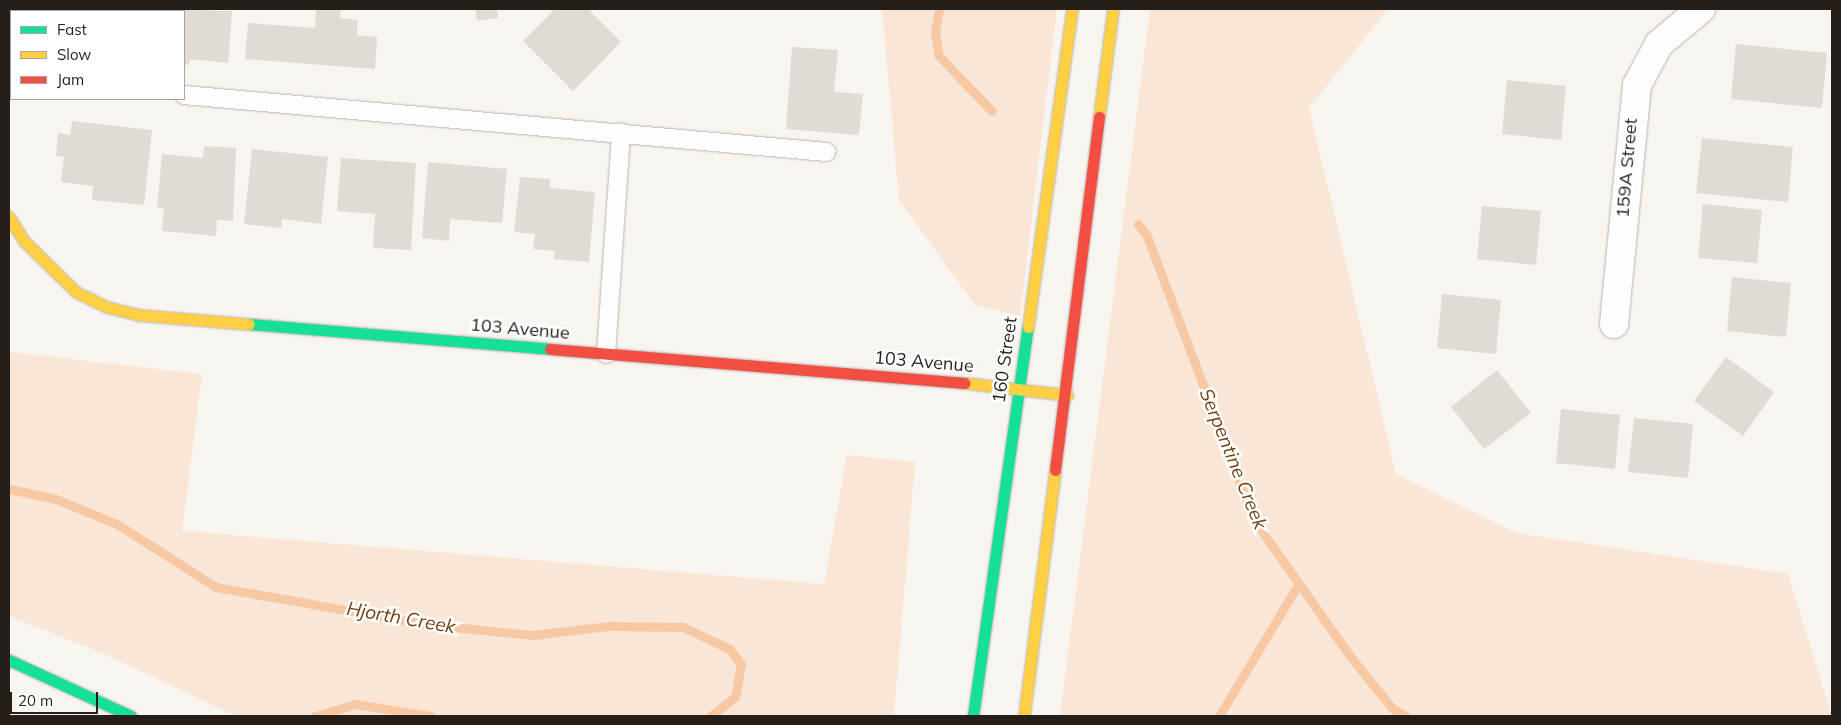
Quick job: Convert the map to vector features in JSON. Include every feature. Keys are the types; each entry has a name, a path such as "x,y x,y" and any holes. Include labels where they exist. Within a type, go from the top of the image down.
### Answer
{"main road":[{"name":"160 Street","path":"973,716 1072,9"},
{"path":"1024,716 1067,395 1113,9"},
{"name":"103 Avenue","path":"9,217 24,241 76,292 107,307 139,315 1019,388 1067,395"},
{"path":"9,660 131,716"}],"street":[{"name":"159A Street","path":"1614,324 1632,105 1640,74 1676,26 1701,9"}],"lane":[{"path":"185,95 826,152"},
{"path":"606,354 621,133"}],"shaded area":[{"path":"882,9 1057,9 1020,316 975,305 899,200"},
{"path":"1150,9 1388,9 1309,108 1396,474 1516,533 1788,574 1832,716 1060,716"},
{"path":"9,352 202,374 182,531 824,584 847,455 915,462 894,716 235,716 107,655 9,616"}],"building":[{"path":"54,9 119,9 86,10"},
{"path":"156,9 232,11 228,63 190,59 189,65 185,64 185,10"},
{"path":"316,9 341,9 340,18 358,20 357,35 377,37 375,69 245,59 248,23 315,28"},
{"path":"476,9 497,9 498,18 477,21"},
{"path":"555,9 588,9 621,42 573,91 523,41"},
{"path":"1736,44 1827,53 1822,108 1731,99"},
{"path":"792,47 838,50 834,92 863,94 859,135 786,129"},
{"path":"1507,80 1566,86 1561,140 1502,134"},
{"path":"72,121 152,130 144,205 92,200 93,186 61,182 64,157 56,156 58,133 70,135"},
{"path":"1702,138 1793,147 1788,202 1696,193"},
{"path":"204,146 236,148 233,221 217,220 216,236 162,231 164,209 157,208 162,154 203,158"},
{"path":"252,149 328,157 321,224 282,219 281,228 244,224"},
{"path":"341,158 416,163 411,250 373,248 375,214 337,211"},
{"path":"428,162 507,169 502,223 450,219 449,241 422,238"},
{"path":"520,177 550,179 550,188 595,192 589,262 554,259 555,251 533,249 535,234 514,232"},
{"path":"1703,204 1762,210 1757,263 1698,258"},
{"path":"1482,206 1541,211 1536,265 1477,259"},
{"path":"1732,277 1791,283 1786,337 1727,331"},
{"path":"1442,294 1501,300 1496,354 1437,348"},
{"path":"1726,357 1774,392 1743,436 1694,401"},
{"path":"1497,370 1531,413 1484,449 1451,407"},
{"path":"1561,409 1620,415 1615,469 1556,463"},
{"path":"1634,418 1693,424 1688,478 1628,472"}],"waterway":[{"name":"Serpentine Creek","path":"939,9 935,32 939,56 992,111"},
{"name":"Serpentine Creek","path":"1138,224 1147,236 1254,520 1350,656 1392,708 1406,716"},
{"name":"Hjorth Creek","path":"9,489 56,499 117,524 216,587 424,624 533,635 609,626 683,627 730,649 741,664 735,697 711,716"},
{"path":"1219,716 1297,586"},
{"name":"Hjorth Creek","path":"315,716 356,704 430,716"}],"traffic: fast":[{"path":"249,324 550,349"},
{"path":"973,716 1028,327"},
{"path":"9,660 131,716"}],"traffic: slow":[{"path":"1028,327 1072,9"},
{"path":"1099,117 1113,9"},
{"path":"9,217 24,241 76,292 107,307 139,315 249,324"},
{"path":"965,383 1067,395"},
{"path":"1024,716 1055,470"}],"traffic: jam":[{"path":"1055,470 1099,117"},
{"path":"550,349 965,383"}]}
